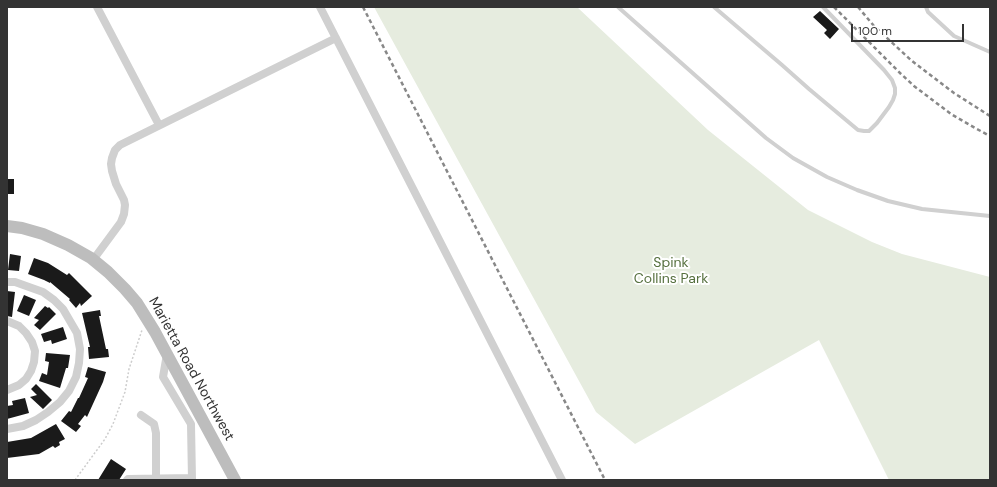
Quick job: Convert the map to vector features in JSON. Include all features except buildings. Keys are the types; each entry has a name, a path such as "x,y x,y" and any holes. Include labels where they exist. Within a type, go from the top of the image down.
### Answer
{"main road":[{"name":"Marietta Road Northwest","path":"7,226 22,228 43,234 68,245 93,260 125,289 137,303 155,332 235,480"}],"street":[{"path":"98,7 159,125"},
{"path":"320,7 562,480"},
{"path":"93,260 121,222 124,214 124,200 116,184 111,164 115,150 120,145 336,38"},
{"path":"7,282 15,282 43,292 54,300 63,309 77,333 80,349 76,377 69,391 60,402 36,420 23,426 7,429"},
{"path":"7,321 19,326 26,333 32,342 35,351 34,362 26,379 19,385 7,390"},
{"path":"127,480 156,478 192,479 191,424 164,377 167,354"},
{"path":"141,416 154,424 156,433 156,478"}],"lane":[{"path":"618,7 766,138 793,158 827,177 888,201 922,209 990,216"},
{"path":"714,7 858,130 869,131 877,123 893,100 894,88 892,80 823,7"},
{"path":"926,7 928,12 954,36 990,52"}],"path":[{"path":"75,480 105,439 113,424 125,392 129,369 142,330 144,314"}],"green space":[{"name":"Spink Collins Park","path":"374,7 577,7 708,130 808,210 872,242 902,254 990,277 990,480 889,480 819,340 635,444 596,412"}],"railway":[{"path":"363,7 605,480"},
{"path":"834,7 914,86 951,114 990,136"},
{"path":"858,7 874,26 912,61 954,93 990,116"}]}
